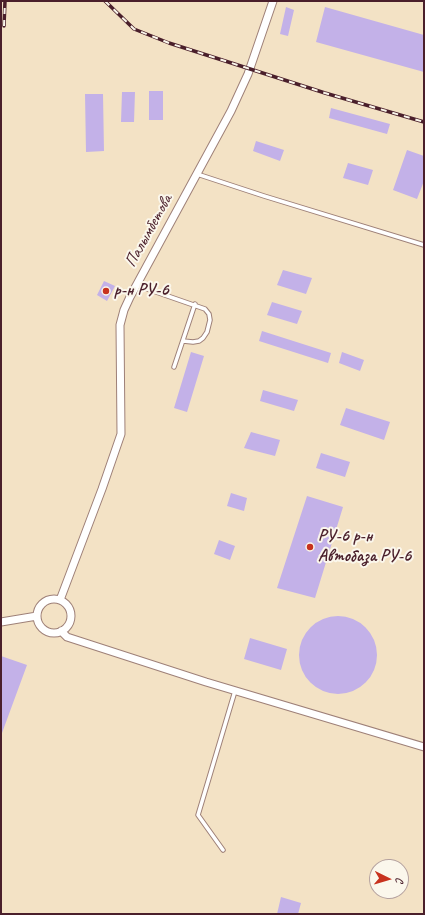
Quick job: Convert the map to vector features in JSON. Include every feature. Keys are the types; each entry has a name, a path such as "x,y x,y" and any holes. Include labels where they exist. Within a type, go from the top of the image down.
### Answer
{"street":[{"name":"Палымбетова","path":"60,600 121,434 120,326 124,310 136,285 231,111 248,74 273,1"},
{"path":"55,599 60,600 68,607 70,618 69,623 61,631 50,632 45,630 38,622 38,610 44,602 55,599"},
{"path":"1,622 37,616"},
{"path":"61,631 67,637 235,691 424,747"}],"lane":[{"path":"197,174 424,245"},
{"path":"136,285 206,309 210,320 207,332 199,341 183,341"},
{"path":"174,367 195,304"},
{"path":"224,850 198,815 235,691"}],"building":[{"path":"286,7 294,10 288,36 280,34"},
{"path":"325,7 424,35 424,72 316,42"},
{"path":"149,91 163,91 163,120 149,120"},
{"path":"122,92 135,92 134,122 121,122"},
{"path":"85,94 103,94 104,151 86,152"},
{"path":"331,108 390,124 387,134 329,118"},
{"path":"256,141 284,150 280,161 253,151"},
{"path":"407,150 424,156 424,181 417,199 393,190"},
{"path":"348,163 373,170 368,185 343,178"},
{"path":"283,270 312,278 306,294 277,285"},
{"name":"р-н РУ-6","path":"104,281 115,286 107,301 97,295"},
{"path":"272,302 302,311 297,324 267,315"},
{"path":"262,331 331,353 328,363 259,341"},
{"path":"191,352 204,356 187,412 174,408"},
{"path":"342,352 364,360 360,371 339,363"},
{"path":"263,390 298,400 294,411 260,401"},
{"path":"346,408 390,422 384,440 340,425"},
{"path":"251,432 280,440 275,456 244,448"},
{"path":"321,453 350,462 345,477 316,468"},
{"path":"231,493 247,498 244,511 227,506"},
{"name":"РУ-6 р-н Автобаза РУ-6","path":"307,496 343,507 315,598 277,588"},
{"path":"219,540 235,546 230,560 214,554"},
{"path":"338,616 353,619 365,628 374,640 377,655 374,670 365,682 353,691 338,694 323,691 311,682 302,670 299,655 302,640 311,628 323,619"},
{"path":"250,638 287,649 281,670 244,659"},
{"path":"1,656 27,665 2,733 1,733"},
{"path":"281,897 301,903 298,914 277,914"}],"railway":[{"path":"4,26 5,1"},
{"path":"105,1 134,29 169,43 325,93 424,122"}],"place":[{"name":"р-н РУ-6","path":"106,291"},
{"name":"РУ-6 р-н Автобаза РУ-6","path":"310,547"}]}
